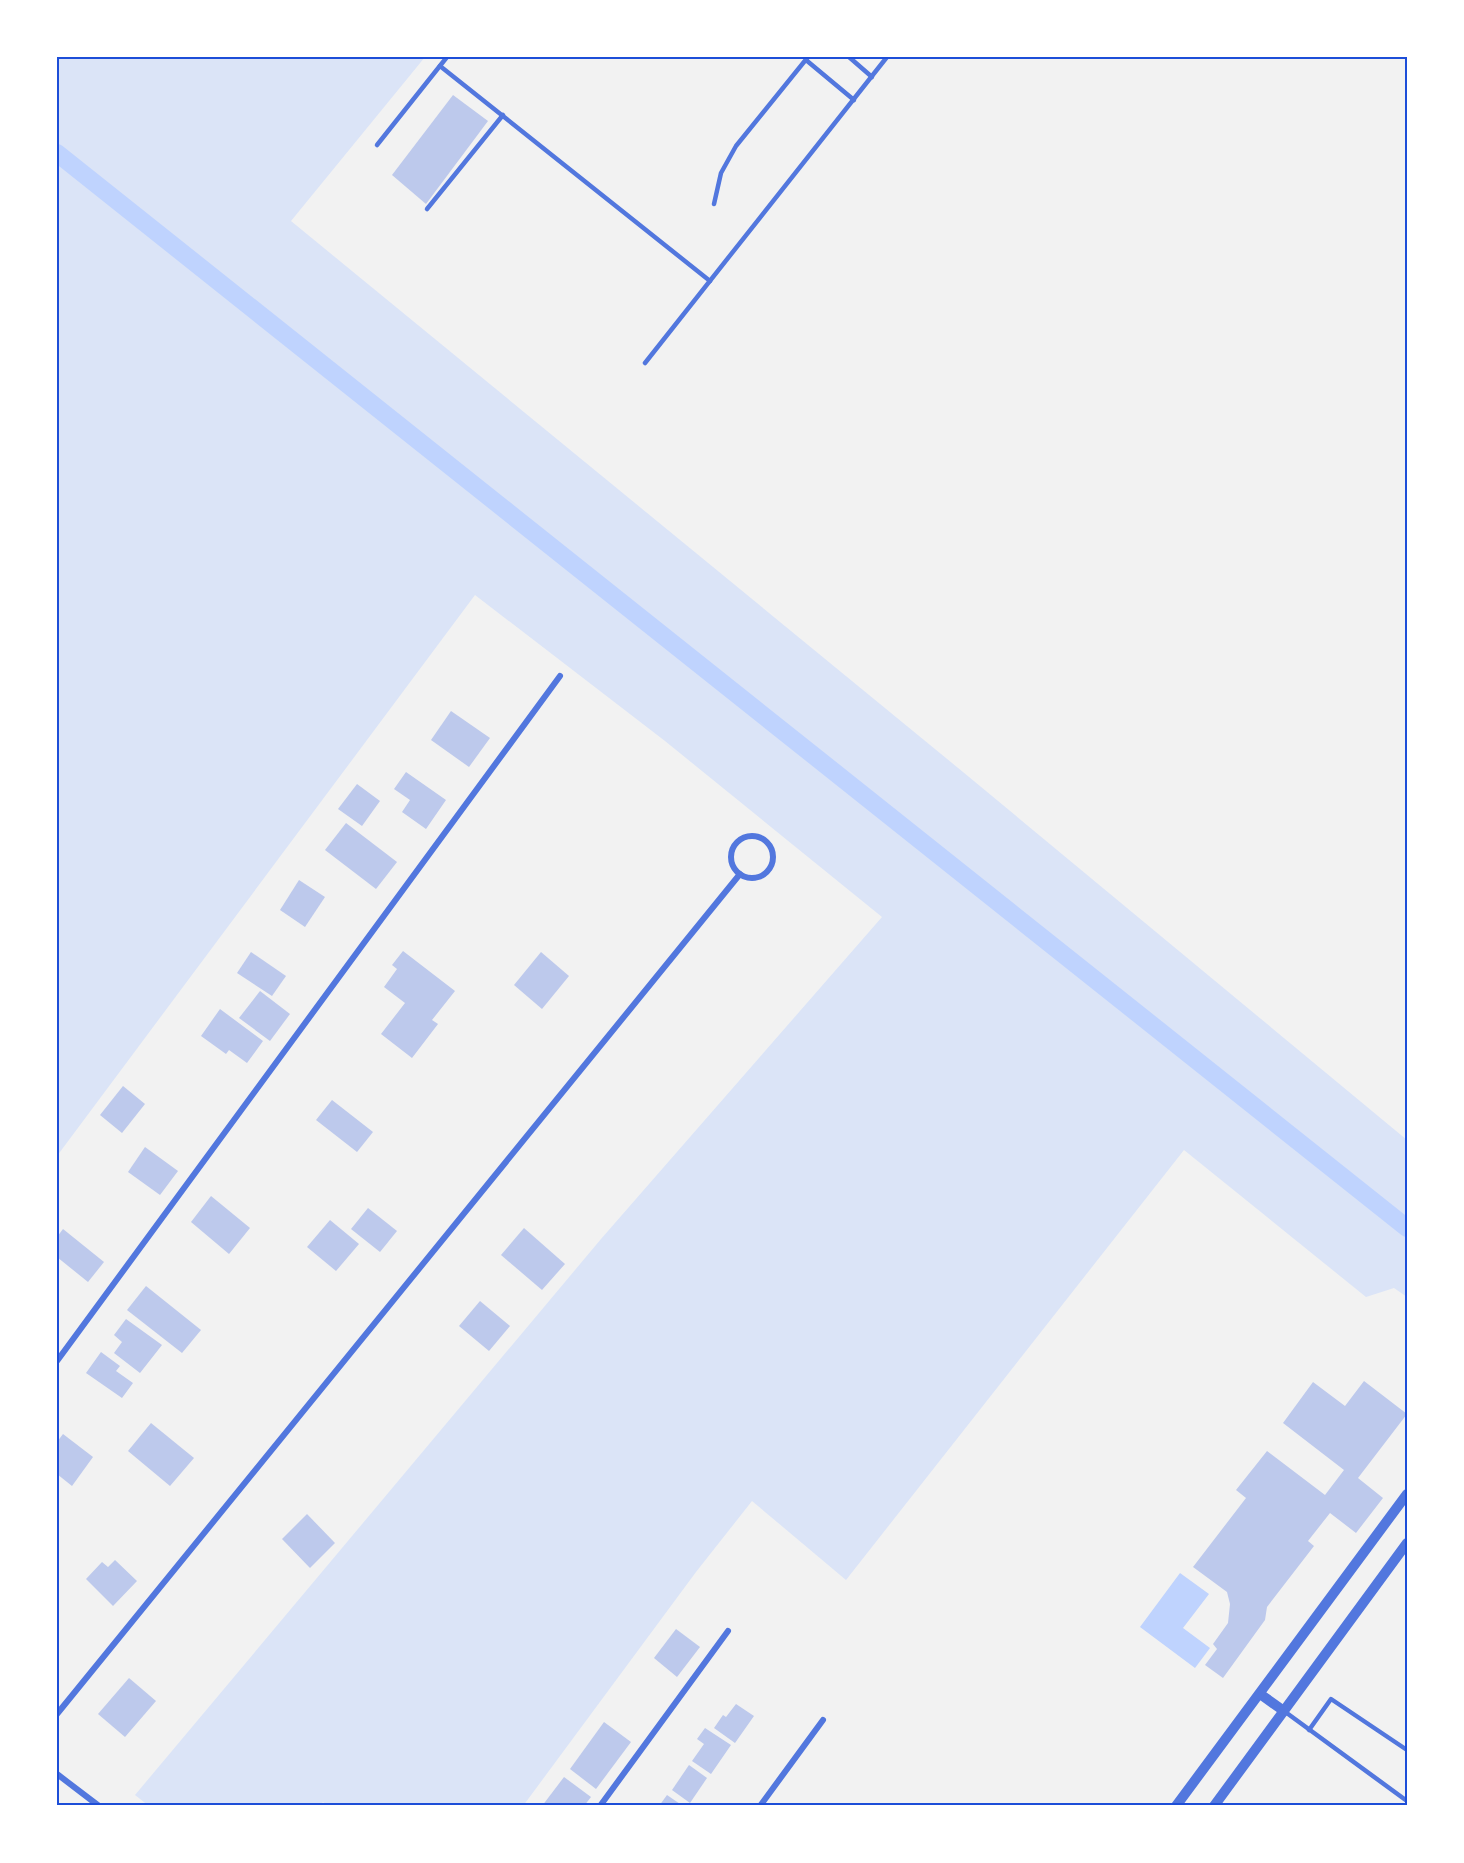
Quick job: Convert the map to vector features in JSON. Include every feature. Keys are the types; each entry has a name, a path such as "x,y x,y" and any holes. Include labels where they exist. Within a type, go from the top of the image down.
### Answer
{"street":[{"path":"57,1361 560,676"},
{"path":"748,836 762,838 771,848 770,868 753,878 740,874 732,863 732,849 741,838 748,836"},
{"path":"57,1714 740,874"},
{"path":"1176,1806 1407,1494"},
{"path":"1214,1806 1407,1543"},
{"path":"600,1806 728,1631"},
{"path":"1260,1694 1284,1711"},
{"path":"760,1806 823,1720"},
{"path":"57,1774 99,1806"}],"lane":[{"path":"376,145 447,57"},
{"path":"849,57 872,77"},
{"path":"645,363 887,57"},
{"path":"714,204 721,173 736,147 807,59 854,100"},
{"path":"440,66 710,281"},
{"path":"427,209 502,115"},
{"path":"1309,1730 1331,1699 1407,1750"},
{"path":"1284,1711 1407,1801"}],"shaded area":[{"path":"57,57 425,57 291,221 963,772 1407,1140 1407,1297 1394,1288 1366,1297 1184,1150 846,1580 752,1501 696,1572 523,1806 328,1806 323,1802 319,1806 149,1806 135,1795 601,1239 882,917 665,741 475,595 57,1156"}],"water":[{"path":"1180,1573 1209,1594 1183,1628 1210,1648 1195,1668 1140,1627"}],"building":[{"path":"453,95 488,121 426,204 392,175"},
{"path":"451,711 490,738 469,767 431,740"},
{"path":"406,772 446,800 426,829 402,812 410,800 394,789"},
{"path":"357,784 380,801 362,826 338,809"},
{"path":"346,823 397,862 376,889 325,850"},
{"path":"299,880 325,897 305,927 280,910"},
{"path":"403,951 455,991 432,1020 438,1024 412,1058 381,1034 405,1003 384,987 397,969 392,965"},
{"path":"251,952 286,976 272,996 237,973"},
{"path":"541,952 569,976 542,1009 514,985"},
{"path":"260,991 290,1014 270,1041 239,1018"},
{"path":"220,1009 263,1041 247,1063 229,1050 226,1054 201,1036"},
{"path":"123,1086 145,1104 122,1133 100,1115"},
{"path":"332,1100 373,1132 357,1152 316,1120"},
{"path":"145,1147 178,1171 160,1195 128,1172"},
{"path":"211,1196 250,1228 229,1254 191,1222"},
{"path":"368,1208 397,1231 380,1252 351,1229"},
{"path":"330,1220 359,1244 336,1271 307,1247"},
{"path":"524,1228 565,1264 542,1290 501,1255"},
{"path":"63,1229 104,1262 88,1282 57,1257 57,1237"},
{"path":"146,1286 201,1330 182,1353 127,1310"},
{"path":"480,1301 510,1326 489,1351 459,1326"},
{"path":"126,1319 162,1345 140,1373 114,1353 122,1342 114,1335"},
{"path":"101,1352 120,1366 116,1371 133,1383 122,1398 86,1373"},
{"path":"1364,1381 1407,1414 1358,1478 1383,1498 1356,1533 1330,1513 1308,1541 1314,1546 1267,1607 1265,1620 1223,1678 1205,1665 1217,1649 1213,1644 1228,1623 1230,1604 1227,1592 1193,1567 1246,1498 1236,1490 1267,1451 1325,1495 1344,1470 1283,1423 1313,1382 1345,1406"},
{"path":"151,1423 194,1458 170,1486 128,1451"},
{"path":"63,1434 93,1457 72,1486 57,1474 57,1442"},
{"path":"307,1514 335,1543 310,1568 282,1539"},
{"path":"115,1560 137,1581 113,1606 86,1579 102,1562 108,1567"},
{"path":"676,1629 700,1647 677,1677 654,1658"},
{"path":"129,1678 156,1701 125,1737 98,1714"},
{"path":"736,1704 754,1716 735,1743 714,1728 723,1715 726,1717"},
{"path":"604,1722 631,1742 596,1789 570,1769"},
{"path":"705,1728 731,1745 711,1774 692,1761 704,1744 697,1739"},
{"path":"689,1765 707,1778 690,1803 672,1790"},
{"path":"564,1777 591,1797 584,1806 542,1806"},
{"path":"667,1795 683,1806 659,1806"}],"waterway":[{"path":"57,153 1407,1228"}]}
